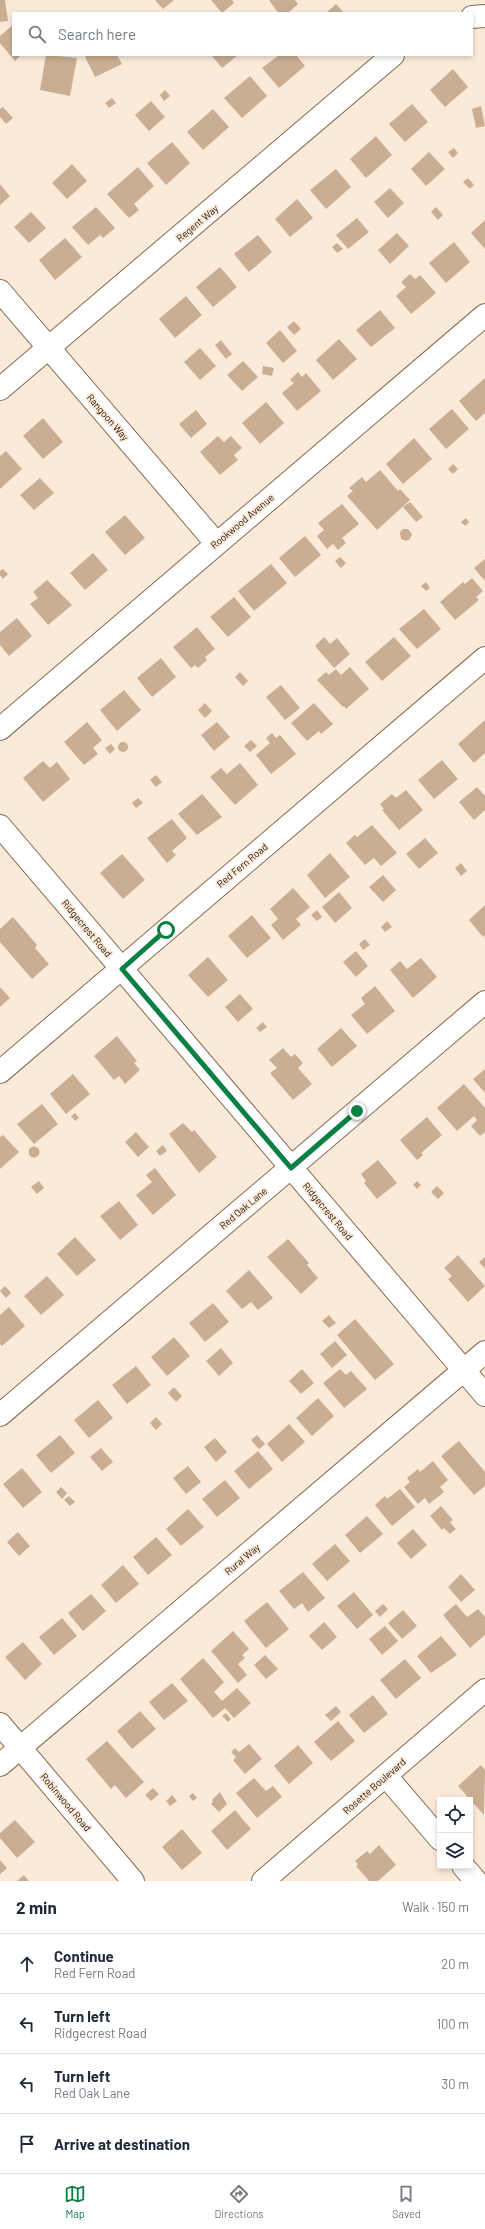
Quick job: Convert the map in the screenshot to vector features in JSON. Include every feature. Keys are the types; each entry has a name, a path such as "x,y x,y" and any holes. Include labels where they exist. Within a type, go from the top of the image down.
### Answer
{"street":[{"path":"473,17 485,16"},
{"name":"Regent Way","path":"0,389 393,56"},
{"name":"Rangoon Way","path":"0,291 216,543"},
{"name":"Rookwood Avenue","path":"0,729 216,543 485,315"},
{"name":"Red Fern Road","path":"0,1072 485,658"},
{"name":"Ridgecrest Road","path":"0,826 485,1395"},
{"name":"Red Oak Lane","path":"0,1415 485,1002"},
{"name":"Rural Way","path":"0,1765 485,1352"},
{"name":"Rosette Boulevard","path":"263,1881 485,1690"},
{"name":"Robinwood Road","path":"0,1724 133,1881"},
{"path":"386,1776 437,1836"},
{"path":"466,1869 476,1881"}],"building":[{"path":"0,0 5,0 8,21 0,22"},
{"path":"155,0 174,0 163,9"},
{"path":"211,0 232,0 234,3 221,12"},
{"path":"269,0 295,0 298,4 289,12 277,12"},
{"path":"336,4 343,12 327,12"},
{"path":"12,26 12,56 20,56 15,61 0,43 0,36"},
{"path":"46,56 77,58 70,96 40,90"},
{"path":"118,56 122,64 95,77 85,57"},
{"path":"212,56 237,56 222,68"},
{"path":"278,56 297,56 305,66 279,88 262,68"},
{"path":"453,69 468,87 445,107 430,90"},
{"path":"250,76 267,96 242,118 224,98"},
{"path":"165,90 170,96 164,101 160,95"},
{"path":"112,98 116,103 109,108 105,103"},
{"path":"151,101 165,117 149,131 135,115"},
{"path":"412,104 428,122 405,142 389,124"},
{"path":"481,106 485,126 476,128 472,109"},
{"path":"3,107 13,118 6,124 0,117 0,109"},
{"path":"213,109 229,127 203,150 187,132"},
{"path":"376,136 392,155 366,178 350,159"},
{"path":"172,142 190,163 166,185 147,163"},
{"path":"454,148 458,153 453,158 448,152"},
{"path":"429,152 445,169 426,186 411,169"},
{"path":"72,164 87,181 67,199 52,183"},
{"path":"138,167 154,186 134,204 139,210 129,218 107,194"},
{"path":"336,169 351,187 326,209 310,190"},
{"path":"468,178 474,185 470,189 463,182"},
{"path":"0,184 10,196 0,205"},
{"path":"390,188 404,203 388,218 374,202"},
{"path":"297,199 313,218 290,237 275,219"},
{"path":"96,207 115,228 103,238 100,235 88,245 72,227"},
{"path":"436,207 443,215 438,220 431,212"},
{"path":"31,212 46,228 29,243 14,227"},
{"path":"357,218 369,232 348,249 336,235"},
{"path":"485,220 485,249 471,233"},
{"path":"397,233 409,246 390,264 378,250"},
{"path":"258,235 272,252 249,272 234,254"},
{"path":"65,238 82,257 55,280 39,260"},
{"path":"454,242 470,262 446,283 429,263"},
{"path":"337,243 343,249 337,253 332,247"},
{"path":"220,267 237,287 213,307 196,287"},
{"path":"410,274 415,279 420,275 436,293 411,314 396,296 406,287 401,282"},
{"path":"186,296 202,315 175,338 159,319"},
{"path":"380,310 395,328 371,347 356,330"},
{"path":"294,321 301,329 294,335 287,327"},
{"path":"280,330 297,351 283,363 266,343"},
{"path":"339,339 357,359 333,380 316,360"},
{"path":"221,340 232,354 226,359 215,345"},
{"path":"200,348 216,366 200,380 184,362"},
{"path":"243,361 258,377 242,391 227,375"},
{"path":"263,366 274,368 272,376 262,374"},
{"path":"298,372 302,377 306,373 321,391 297,411 282,393 294,383 290,380"},
{"path":"485,378 485,413 476,421 459,401"},
{"path":"266,402 284,423 260,444 242,423"},
{"path":"452,409 469,429 446,449 429,429"},
{"path":"196,410 207,424 191,438 179,424"},
{"path":"43,418 63,442 43,459 23,436"},
{"path":"218,436 224,442 231,436 242,448 234,455 238,460 220,475 200,452"},
{"path":"414,438 432,459 403,484 386,464"},
{"path":"6,451 22,469 0,489 0,456"},
{"path":"453,464 458,469 453,474 448,469"},
{"path":"380,470 398,491 400,489 410,500 377,530 347,496 353,491 349,488 362,477 366,482"},
{"path":"40,478 54,493 34,510 20,495"},
{"path":"410,502 423,517 416,522 403,507"},
{"path":"342,504 359,524 342,538 346,543 338,550 333,544 327,549 317,536 324,530 318,523"},
{"path":"125,515 145,538 125,555 105,532"},
{"path":"466,518 469,522 465,526 461,522"},
{"path":"403,529 408,529 412,534 410,539 406,541 401,539 400,532"},
{"path":"305,536 321,555 295,577 279,558"},
{"path":"93,553 108,570 85,590 70,573"},
{"path":"340,557 346,563 341,568 335,561"},
{"path":"485,559 485,581 474,568"},
{"path":"271,564 287,583 254,611 238,591"},
{"path":"3,569 8,574 3,579 0,575 0,571"},
{"path":"472,578 483,591 476,597 479,600 455,620 440,602 463,582 465,584"},
{"path":"47,580 72,605 48,625 30,604 38,598 33,592"},
{"path":"426,582 430,588 426,591 421,586"},
{"path":"234,597 251,617 228,637 210,617"},
{"path":"424,609 441,629 417,649 399,629"},
{"path":"17,618 32,636 9,656 0,645 0,632"},
{"path":"197,627 215,649 205,657 207,660 198,668 195,665 191,668 173,647"},
{"path":"324,637 330,644 337,638 350,654 334,668 315,646"},
{"path":"394,637 411,656 382,681 365,662"},
{"path":"161,658 176,677 152,697 137,678"},
{"path":"350,667 369,689 346,709 317,680 326,672 329,675 336,669 341,675"},
{"path":"240,672 248,681 243,686 235,677"},
{"path":"281,685 300,708 285,720 266,697"},
{"path":"124,690 141,710 117,731 100,710"},
{"path":"205,703 212,711 205,718 198,710"},
{"path":"314,703 333,724 321,734 319,731 307,741 291,723"},
{"path":"485,720 485,753 474,763 458,744"},
{"path":"87,722 102,740 93,748 98,754 84,765 64,742"},
{"path":"217,722 230,737 214,751 201,735"},
{"path":"272,733 276,738 280,735 296,754 271,774 256,755 270,743 266,738"},
{"path":"251,740 257,746 250,752 244,746"},
{"path":"121,742 125,742 127,743 127,751 121,752 118,749 118,745"},
{"path":"111,744 115,749 110,754 105,748"},
{"path":"442,760 458,779 434,799 418,780"},
{"path":"43,761 50,768 57,762 70,779 43,802 23,778"},
{"path":"240,763 258,785 235,805 210,777 221,768 227,774"},
{"path":"156,775 162,782 156,787 150,780"},
{"path":"477,787 485,796 485,810 474,820 459,802"},
{"path":"406,790 423,810 399,830 382,810 384,809 380,804 392,794 396,798"},
{"path":"202,794 222,817 197,835 178,814"},
{"path":"138,798 143,803 136,808 132,803"},
{"path":"172,819 187,838 172,851 176,855 167,863 147,838"},
{"path":"372,825 397,853 381,866 374,858 365,865 346,843 355,835 357,837"},
{"path":"425,838 438,853 419,869 406,854"},
{"path":"330,853 350,877 325,898 307,875"},
{"path":"122,854 145,880 123,899 100,873"},
{"path":"461,863 467,871 461,876 455,868"},
{"path":"383,875 396,890 383,902 369,887"},
{"path":"293,888 310,907 296,919 301,925 283,940 271,925 278,919 270,909"},
{"path":"339,892 352,908 335,923 322,907"},
{"path":"485,905 485,935 483,937 469,920"},
{"path":"317,910 322,917 317,921 311,915"},
{"path":"252,915 271,938 247,958 228,936"},
{"path":"13,917 37,945 35,948 49,964 32,979 0,942 0,929"},
{"path":"387,921 392,927 385,932 381,927"},
{"path":"365,939 370,945 363,950 359,944"},
{"path":"356,951 368,966 356,977 343,962"},
{"path":"208,957 228,980 208,997 188,975"},
{"path":"421,958 437,977 413,998 390,970 400,961 407,969"},
{"path":"375,986 395,1011 367,1034 351,1015 365,1004 361,998"},
{"path":"0,987 10,998 0,1007"},
{"path":"240,994 253,1009 238,1022 225,1007"},
{"path":"263,1022 267,1027 260,1032 256,1028"},
{"path":"341,1028 357,1046 332,1067 317,1049"},
{"path":"117,1036 137,1061 134,1063 140,1070 125,1084 119,1076 114,1080 94,1056"},
{"path":"283,1048 291,1057 295,1054 303,1063 298,1068 312,1084 293,1100 270,1073 277,1068 269,1060"},
{"path":"485,1069 485,1093 473,1079"},
{"path":"73,1074 90,1094 66,1114 50,1094"},
{"path":"464,1084 485,1108 485,1132 480,1136 471,1126 477,1120 474,1116 457,1131 437,1108"},
{"path":"42,1104 58,1124 34,1144 17,1124"},
{"path":"75,1113 79,1118 75,1121 71,1116"},
{"path":"427,1117 442,1135 421,1153 423,1155 417,1160 400,1140"},
{"path":"183,1123 192,1132 194,1130 217,1157 199,1173 169,1134"},
{"path":"136,1132 149,1147 138,1157 125,1142"},
{"path":"3,1135 19,1152 0,1169 0,1137"},
{"path":"163,1145 167,1151 160,1156 156,1151"},
{"path":"32,1147 36,1147 38,1148 38,1156 32,1157 29,1154 29,1150"},
{"path":"378,1160 397,1183 377,1199 364,1183 366,1181 361,1174"},
{"path":"155,1168 176,1195 153,1215 136,1195 152,1182 146,1175"},
{"path":"39,1181 44,1188 37,1194 31,1187"},
{"path":"417,1181 421,1185 417,1189 413,1185"},
{"path":"437,1186 444,1193 438,1199 431,1192"},
{"path":"119,1201 138,1225 120,1240 100,1216"},
{"path":"75,1237 96,1260 77,1276 57,1254"},
{"path":"288,1239 309,1263 307,1265 318,1278 301,1294 267,1257"},
{"path":"458,1255 485,1286 468,1302 448,1279 452,1276 444,1268"},
{"path":"485,1257 485,1269 479,1262"},
{"path":"249,1270 273,1298 258,1310 251,1302 242,1309 226,1291"},
{"path":"47,1276 64,1295 41,1315 24,1296"},
{"path":"5,1286 11,1293 6,1298 0,1291"},
{"path":"213,1303 229,1322 205,1342 189,1323"},
{"path":"9,1307 25,1326 2,1346 0,1344 0,1315"},
{"path":"329,1315 336,1323 329,1328 322,1321"},
{"path":"355,1319 394,1364 375,1380 337,1335"},
{"path":"174,1337 190,1356 167,1376 151,1357"},
{"path":"335,1341 347,1355 332,1368 320,1354"},
{"path":"221,1348 233,1363 219,1376 206,1361"},
{"path":"136,1366 151,1385 127,1404 112,1385"},
{"path":"302,1369 314,1383 301,1394 289,1381"},
{"path":"340,1369 346,1375 351,1371 367,1389 344,1408 323,1383"},
{"path":"174,1387 182,1396 176,1402 168,1393"},
{"path":"318,1398 334,1416 312,1436 296,1418"},
{"path":"98,1400 113,1418 89,1438 74,1420"},
{"path":"156,1417 162,1424 156,1430 150,1423"},
{"path":"289,1424 305,1442 282,1462 267,1444"},
{"path":"60,1435 75,1453 51,1473 36,1455"},
{"path":"257,1435 265,1444 259,1449 251,1440"},
{"path":"215,1438 227,1452 216,1462 204,1447"},
{"path":"459,1441 485,1472 485,1486 474,1495 441,1456"},
{"path":"101,1448 113,1462 102,1471 90,1457"},
{"path":"258,1451 273,1469 249,1489 234,1471"},
{"path":"433,1461 448,1480 440,1487 444,1492 429,1504 425,1498 418,1504 404,1487 410,1482 407,1478 418,1469 420,1472"},
{"path":"188,1466 201,1482 186,1494 173,1478"},
{"path":"22,1468 42,1492 23,1508 3,1484"},
{"path":"225,1480 240,1498 217,1517 202,1499"},
{"path":"61,1487 67,1493 62,1499 56,1492"},
{"path":"400,1489 415,1507 392,1526 375,1505 385,1496 387,1499"},
{"path":"69,1496 75,1502 70,1506 64,1500"},
{"path":"441,1506 453,1520 450,1522 456,1529 450,1534 444,1528 442,1530 430,1516"},
{"path":"188,1509 204,1527 181,1546 166,1529"},
{"path":"367,1516 383,1534 360,1553 345,1535"},
{"path":"413,1529 427,1545 411,1559 397,1543"},
{"path":"18,1532 30,1546 19,1556 7,1542"},
{"path":"156,1537 172,1555 148,1575 133,1557"},
{"path":"335,1544 350,1561 327,1581 312,1564"},
{"path":"123,1565 139,1584 116,1603 101,1585"},
{"path":"303,1572 325,1598 308,1612 302,1603 294,1609 279,1591"},
{"path":"461,1574 475,1590 461,1602 448,1587"},
{"path":"354,1592 373,1615 357,1629 337,1606"},
{"path":"91,1594 106,1611 83,1631 68,1613"},
{"path":"267,1602 289,1629 266,1648 244,1621"},
{"path":"383,1604 388,1609 380,1617 375,1611"},
{"path":"456,1604 467,1617 478,1609 485,1617 485,1635 470,1648 443,1615"},
{"path":"403,1610 417,1626 402,1639 388,1623"},
{"path":"62,1618 77,1636 54,1655 39,1637"},
{"path":"324,1622 337,1637 322,1650 309,1636"},
{"path":"385,1626 398,1641 382,1655 369,1639"},
{"path":"233,1631 249,1649 242,1655 245,1658 238,1664 247,1675 238,1683 211,1651"},
{"path":"441,1636 457,1655 431,1673 417,1656"},
{"path":"23,1642 42,1664 25,1680 5,1657"},
{"path":"265,1655 278,1669 266,1679 254,1665"},
{"path":"203,1658 224,1682 214,1692 222,1701 237,1688 251,1703 234,1718 225,1708 213,1718 180,1679"},
{"path":"405,1659 421,1678 396,1699 380,1680"},
{"path":"172,1683 188,1701 164,1720 149,1702"},
{"path":"373,1695 388,1714 364,1733 349,1715"},
{"path":"336,1706 341,1712 331,1721 325,1715"},
{"path":"140,1711 156,1729 132,1749 117,1731"},
{"path":"226,1713 231,1719 228,1722 222,1716"},
{"path":"338,1721 355,1741 331,1761 314,1742"},
{"path":"107,1741 144,1782 126,1798 115,1785 111,1789 86,1759"},
{"path":"249,1744 262,1759 245,1774 233,1760 236,1757 231,1752 235,1748 239,1752"},
{"path":"298,1745 313,1763 289,1784 274,1766"},
{"path":"481,1765 485,1770 484,1815 473,1803 473,1797 468,1797 458,1786"},
{"path":"254,1778 266,1791 273,1786 282,1797 257,1818 236,1793"},
{"path":"153,1788 159,1794 151,1801 145,1795"},
{"path":"220,1792 227,1804 219,1812 211,1804 213,1802 212,1800"},
{"path":"193,1793 197,1798 193,1801 189,1796"},
{"path":"172,1795 177,1801 170,1806 166,1801"},
{"path":"235,1810 251,1829 227,1850 211,1831"},
{"path":"15,1820 35,1842 17,1858 0,1838 0,1833"},
{"path":"182,1829 202,1853 182,1870 162,1847"},
{"path":"379,1845 396,1865 378,1881 369,1881 356,1866 358,1864 355,1861 367,1851 370,1854"},
{"path":"0,1860 7,1868 0,1874"},
{"path":"24,1875 29,1881 17,1881"}],"route":[{"path":"166,930 122,969 291,1168 357,1111"}]}
